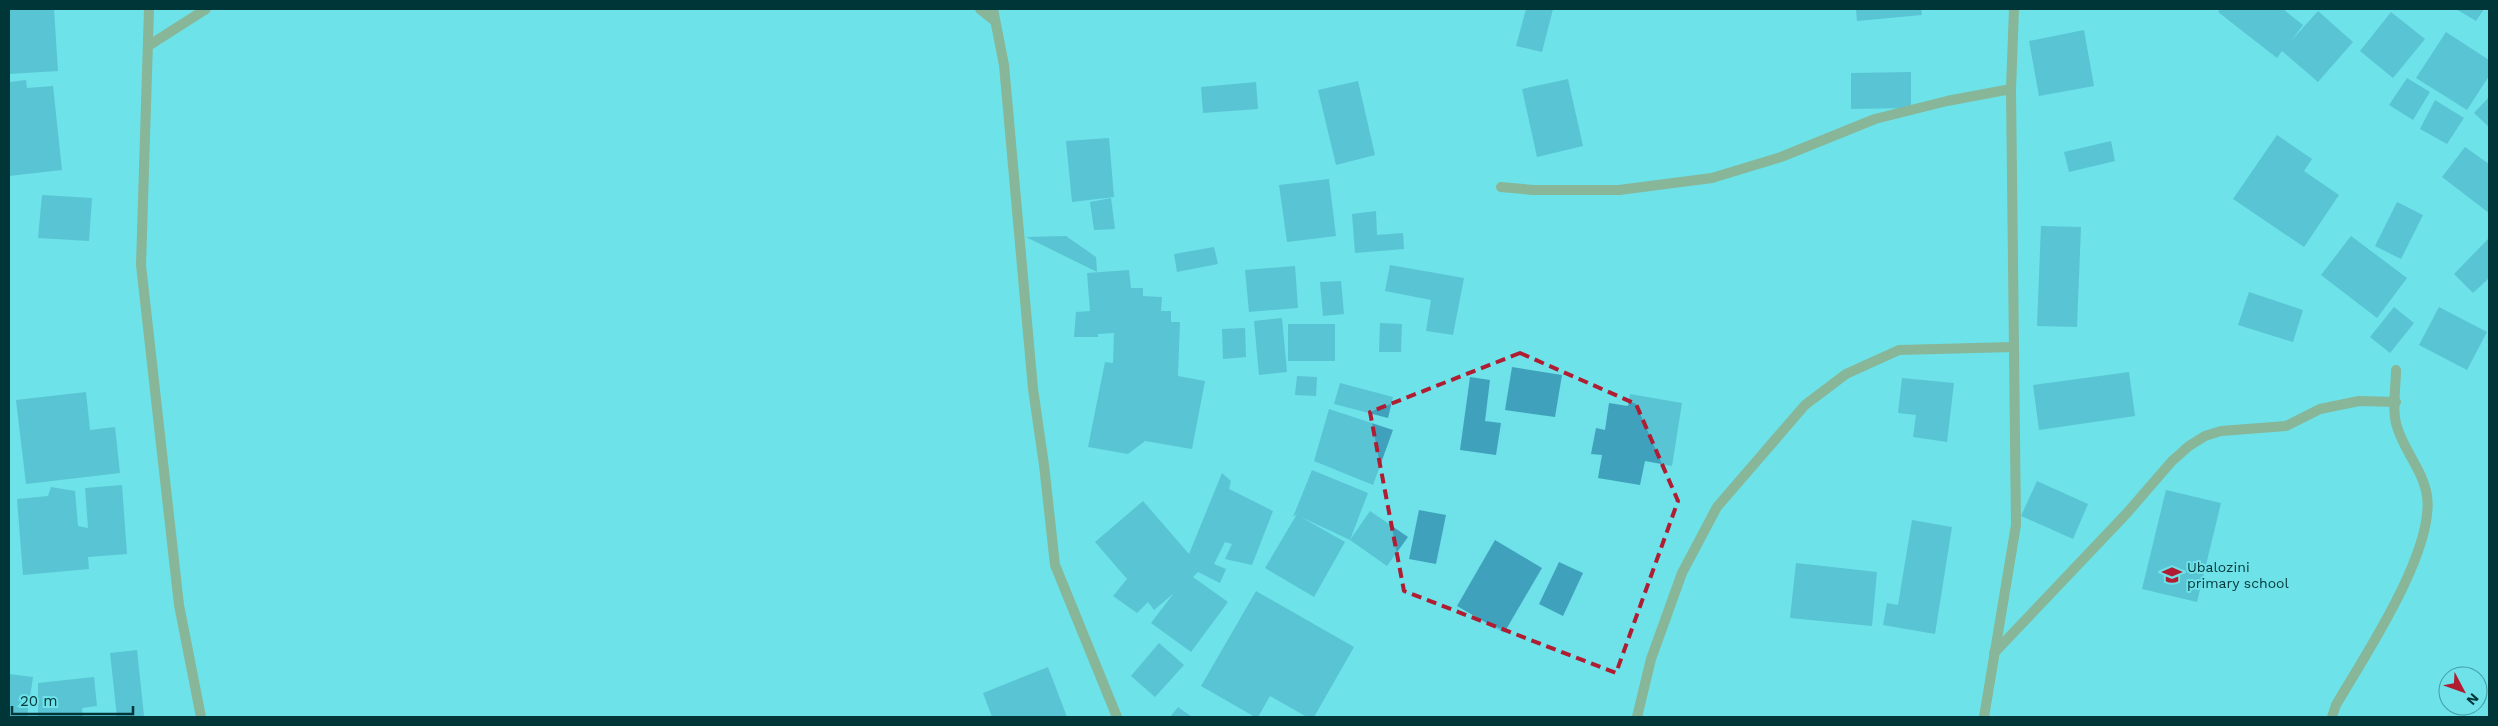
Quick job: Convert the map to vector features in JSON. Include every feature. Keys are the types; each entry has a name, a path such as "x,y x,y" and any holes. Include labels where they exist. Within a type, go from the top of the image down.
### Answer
{"street":[{"path":"150,9 141,265 179,605 201,717"},
{"path":"148,46 206,9"},
{"path":"980,9 995,21"},
{"path":"993,9 1004,65 1033,389 1055,565 1117,717"},
{"path":"1984,717 1994,653 2006,596 2016,525 2011,90 2014,9"},
{"path":"1501,186 1533,190 1619,190 1712,178 1781,158 1875,119 1947,101 2011,90"},
{"path":"1637,717 1651,659 1682,573 1712,515 1805,405 1846,374 1899,350 2014,347"},
{"path":"2332,717 2336,705 2403,587 2423,538 2428,516 2427,495 2417,467 2395,422 2396,370"},
{"path":"1994,653 2127,513 2172,461 2189,446 2205,436 2221,431 2286,426 2320,409 2359,401 2396,402"}],"highlighted area":[{"path":"1520,353 1636,404 1678,501 1616,673 1404,591 1370,412"}],"building":[{"path":"9,9 54,9 58,71 9,74"},
{"path":"1526,9 1553,9 1542,52 1516,46"},
{"path":"1856,9 1921,9 1922,15 1857,21"},
{"path":"2220,9 2283,9 2303,25 2291,41 2318,11 2353,42 2318,82 2282,51 2277,58 2218,12"},
{"path":"2456,9 2484,9 2476,21"},
{"path":"2391,12 2425,39 2393,78 2360,51"},
{"path":"2084,30 2094,86 2039,96 2029,41"},
{"path":"2446,32 2489,60 2489,76 2467,110 2416,78"},
{"path":"1911,72 1911,108 1851,109 1851,73"},
{"path":"2407,78 2430,92 2413,120 2389,105"},
{"path":"1568,79 1583,146 1537,157 1522,89"},
{"path":"26,80 27,88 53,86 62,170 9,176 9,82"},
{"path":"1358,81 1375,155 1336,165 1318,90"},
{"path":"1256,82 1258,109 1203,113 1201,87"},
{"path":"2489,97 2489,127 2474,113"},
{"path":"2435,100 2464,118 2447,144 2420,129"},
{"path":"2277,135 2312,159 2304,171 2339,195 2304,247 2233,199"},
{"path":"1109,138 1114,197 1072,202 1066,141"},
{"path":"2111,141 2115,161 2069,172 2064,152"},
{"path":"2465,147 2489,164 2489,213 2442,177"},
{"path":"1329,179 1336,236 1287,242 1279,185"},
{"path":"42,195 92,198 89,241 38,238"},
{"path":"1111,198 1115,229 1094,230 1090,202"},
{"path":"2397,202 2423,215 2401,259 2375,246"},
{"path":"1376,211 1377,235 1403,233 1404,249 1355,253 1352,214"},
{"path":"2041,226 2081,227 2077,327 2037,326"},
{"path":"1066,236 1096,257 1097,272 1026,237"},
{"path":"2351,236 2407,278 2377,318 2321,275"},
{"path":"2489,238 2489,278 2473,293 2454,274"},
{"path":"1214,247 1218,264 1177,272 1174,254"},
{"path":"1390,265 1464,278 1453,335 1426,331 1431,300 1385,291"},
{"path":"1295,266 1298,308 1249,312 1245,270"},
{"path":"1129,270 1131,288 1143,288 1143,296 1162,297 1161,311 1171,311 1171,322 1180,322 1178,376 1205,381 1192,449 1145,441 1128,454 1088,447 1105,362 1113,363 1114,333 1098,334 1098,337 1074,337 1076,312 1090,311 1087,273"},
{"path":"1341,281 1344,314 1323,316 1320,282"},
{"path":"2249,292 2303,310 2293,342 2238,325"},
{"path":"2394,307 2414,323 2390,353 2370,337"},
{"path":"2439,307 2487,332 2467,370 2419,345"},
{"path":"1282,318 1287,372 1259,375 1254,321"},
{"path":"1380,323 1402,324 1401,352 1379,352"},
{"path":"1288,324 1335,324 1335,361 1288,361"},
{"path":"1245,328 1246,357 1223,359 1222,329"},
{"path":"1512,367 1562,375 1555,417 1505,410"},
{"path":"2129,372 2135,416 2039,430 2033,385"},
{"path":"1297,376 1317,377 1316,396 1295,395"},
{"path":"1470,377 1490,380 1485,421 1501,423 1496,455 1460,450"},
{"path":"1902,378 1954,383 1947,442 1913,437 1916,415 1898,413"},
{"path":"1340,383 1393,397 1388,418 1334,404"},
{"path":"86,392 90,430 115,427 120,473 26,484 16,400"},
{"path":"1630,394 1682,403 1672,466 1645,461 1640,485 1598,478 1602,455 1591,454 1596,428 1605,430 1609,403 1628,406"},
{"path":"1329,409 1393,430 1373,485 1314,461"},
{"path":"1312,470 1368,493 1350,540 1301,517 1345,542 1314,597 1265,568 1297,514 1293,517"},
{"path":"1222,473 1231,481 1229,489 1273,511 1252,565 1225,559 1232,544 1225,542 1214,564 1226,569 1220,583 1198,572 1193,577 1228,602 1191,652 1151,623 1174,593 1154,610 1148,602 1137,613 1113,596 1127,579 1095,542 1143,501 1189,554"},
{"path":"2037,481 2088,504 2073,539 2021,516"},
{"path":"122,485 127,554 88,557 89,569 23,575 17,499 48,496 51,487 75,491 78,526 88,528 85,488"},
{"path":"2166,490 2221,503 2197,602 2142,589"},
{"path":"1419,510 1446,515 1436,564 1409,559"},
{"path":"1370,511 1408,537 1387,566 1350,540"},
{"path":"1912,520 1952,527 1935,634 1883,625 1887,603 1898,605"},
{"path":"1495,540 1542,568 1504,633 1457,606"},
{"path":"1559,562 1583,573 1563,616 1539,604"},
{"path":"1796,563 1877,572 1872,626 1790,618"},
{"path":"1256,591 1354,647 1314,717 1307,717 1270,696 1258,717 1255,717 1201,686"},
{"path":"1159,643 1184,665 1155,697 1131,676"},
{"path":"137,650 144,716 117,717 110,653"},
{"path":"1048,667 1067,717 992,717 983,693"},
{"path":"9,674 33,677 27,717 9,717"},
{"path":"94,677 97,706 82,708 83,717 38,717 38,683"},
{"path":"1178,707 1192,717 1170,717"}],"place":[{"name":"Ubalozini primary school","path":"2172,575"}]}
